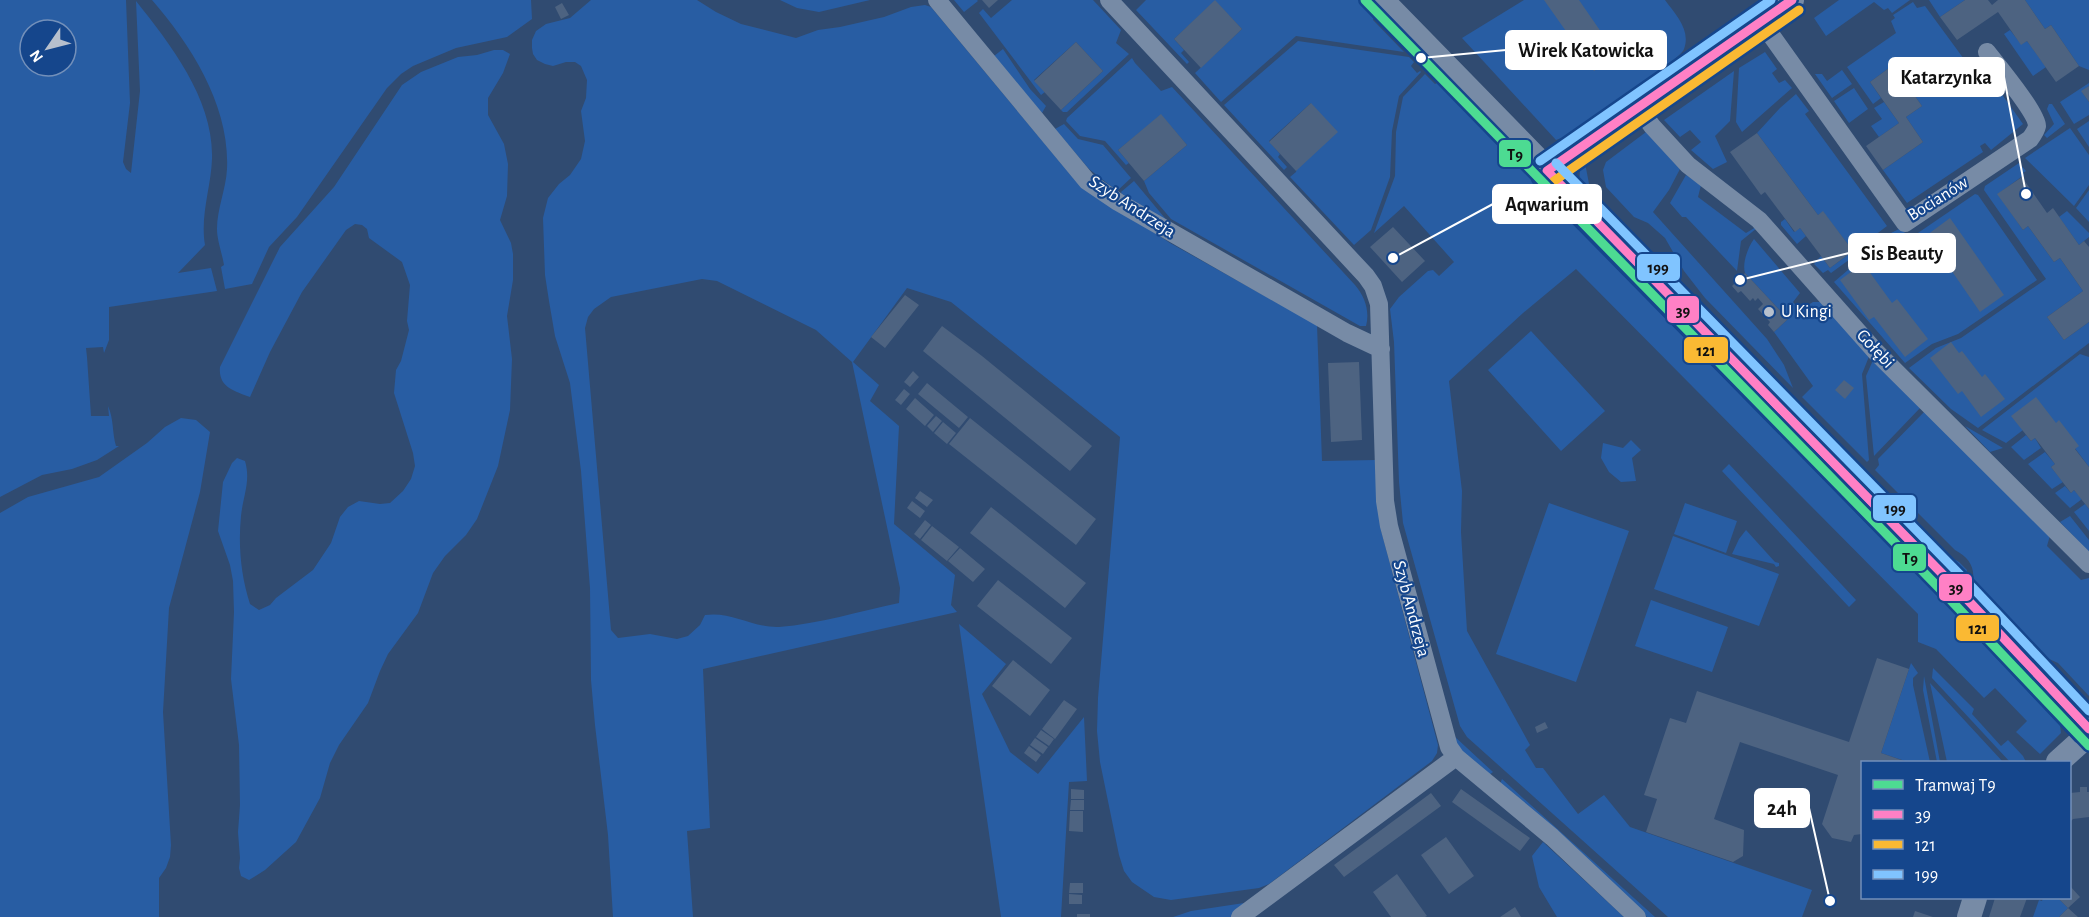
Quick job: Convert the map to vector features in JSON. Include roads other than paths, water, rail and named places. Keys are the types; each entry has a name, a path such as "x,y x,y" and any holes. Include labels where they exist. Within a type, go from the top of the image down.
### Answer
{"street":[{"name":"Szyb Andrzeja","path":"937,0 1088,180 1128,208 1347,333 1381,350"},
{"name":"Szyb Andrzeja","path":"1109,0 1373,285 1379,304 1385,501 1389,526 1449,747 1456,757 1552,837 1637,917"},
{"path":"1382,0 1964,596 2089,731 2059,761"},
{"path":"1547,171 1792,0"},
{"name":"Bocianów","path":"1761,21 1905,224 2030,139 2034,134 2037,127 2032,112 1988,52"},
{"name":"Gołębi","path":"1638,107 1652,126 1688,165 1759,220 1876,351 2089,564"},
{"path":"1240,917 1456,757"},
{"path":"1969,917 1974,899"}],"tram line":[{"name":"T9","path":"1365,0 1943,592 2089,746"}],"place":[{"name":"Wirek Katowicka","path":"1421,58"},
{"name":"Katarzynka","path":"2026,194"},
{"name":"Aqwarium","path":"1393,258"},
{"name":"Sis Beauty","path":"1740,280"},
{"name":"U Kingi","path":"1769,312"},
{"name":"24h","path":"1830,901"}]}
